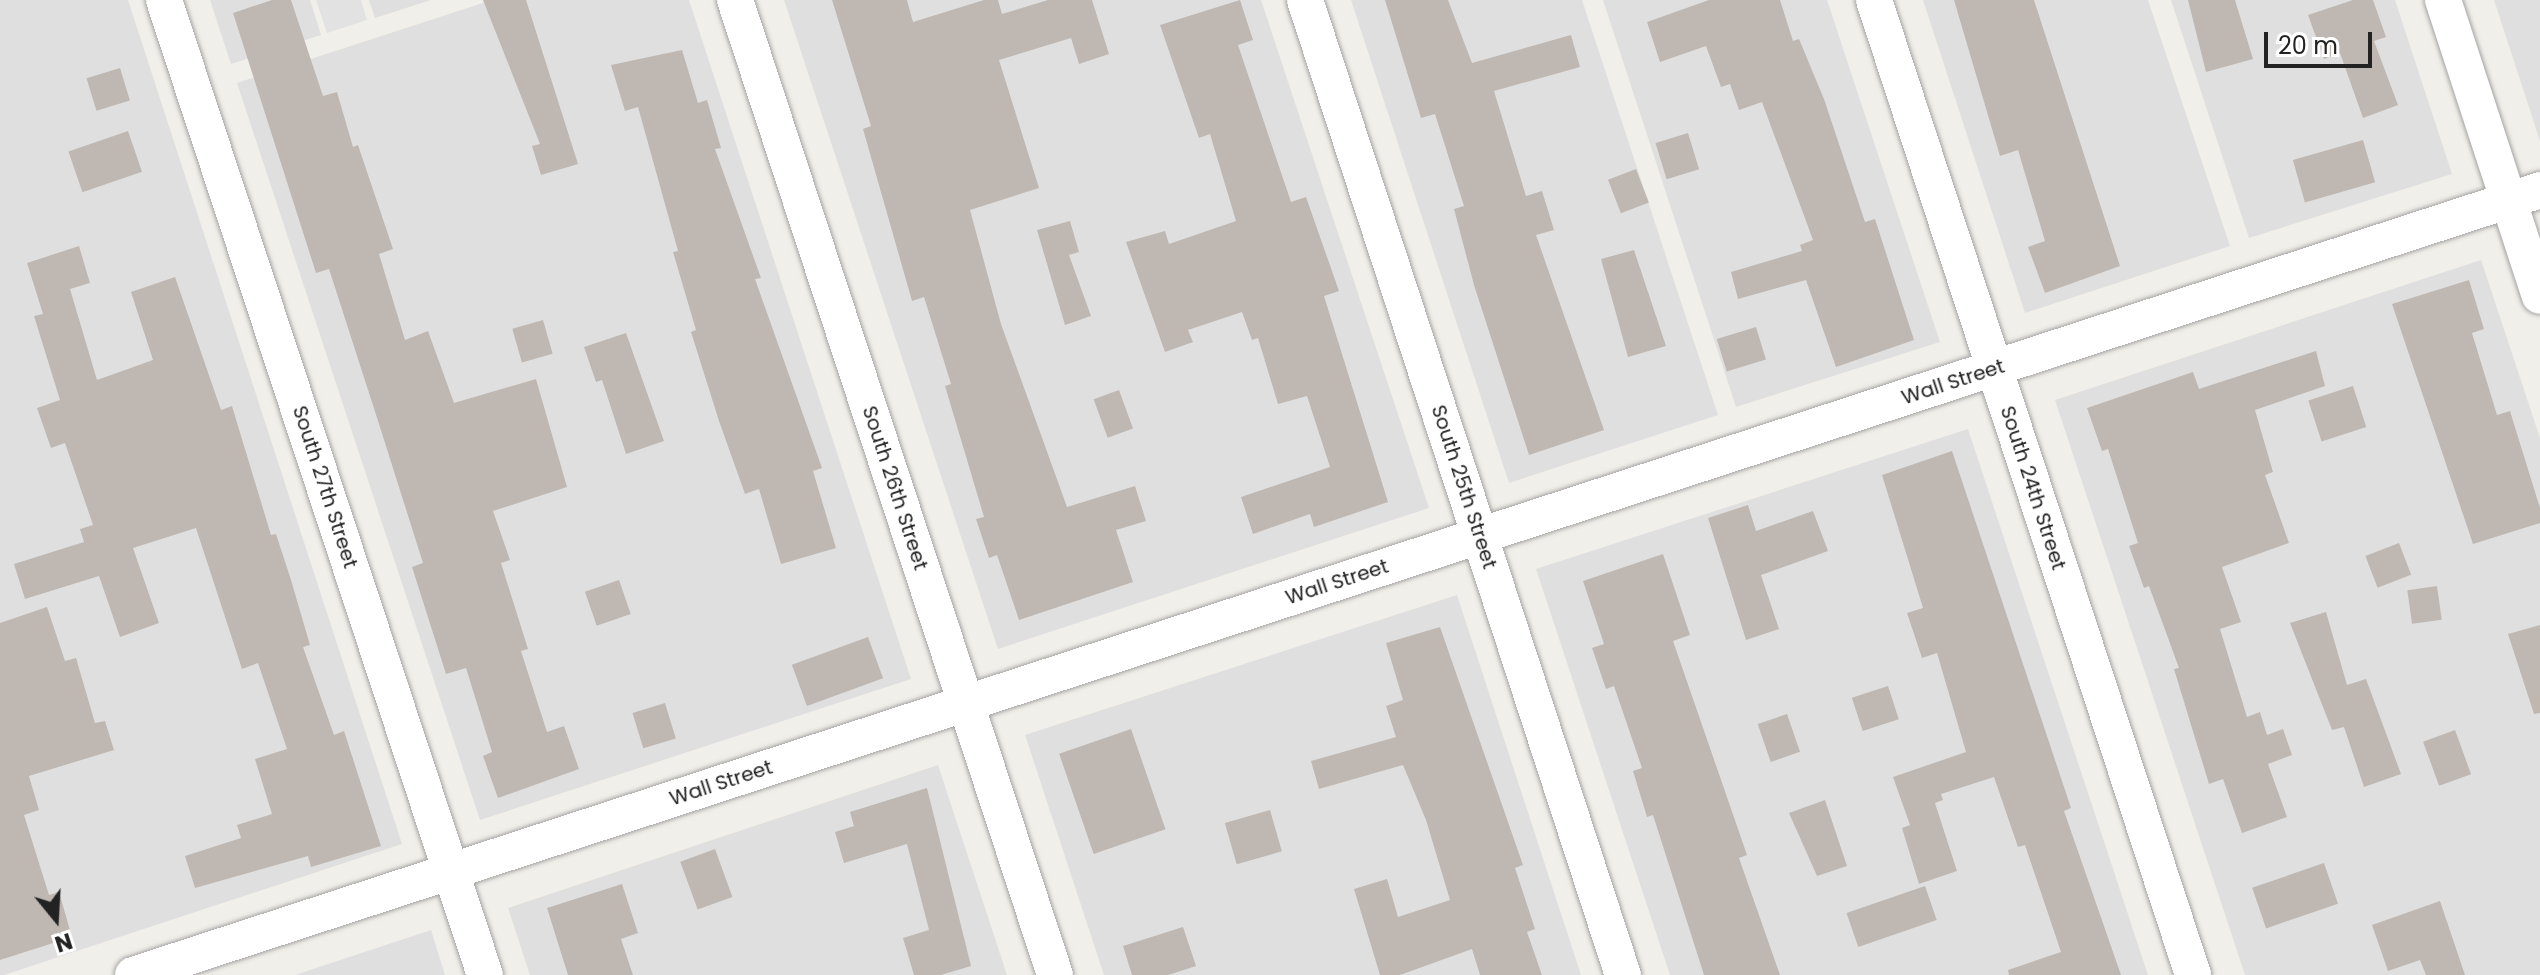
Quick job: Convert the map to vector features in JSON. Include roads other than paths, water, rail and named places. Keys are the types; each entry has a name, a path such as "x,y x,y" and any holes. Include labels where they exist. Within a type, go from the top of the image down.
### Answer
{"street":[{"name":"South 27th Street","path":"164,0 485,975"},
{"name":"South 26th Street","path":"735,0 1055,975"},
{"name":"South 25th Street","path":"1305,0 1623,975"},
{"name":"South 24th Street","path":"1874,0 2193,975"},
{"path":"2443,0 2524,195 2540,296"},
{"name":"Wall Street","path":"133,975 2524,195"}]}
